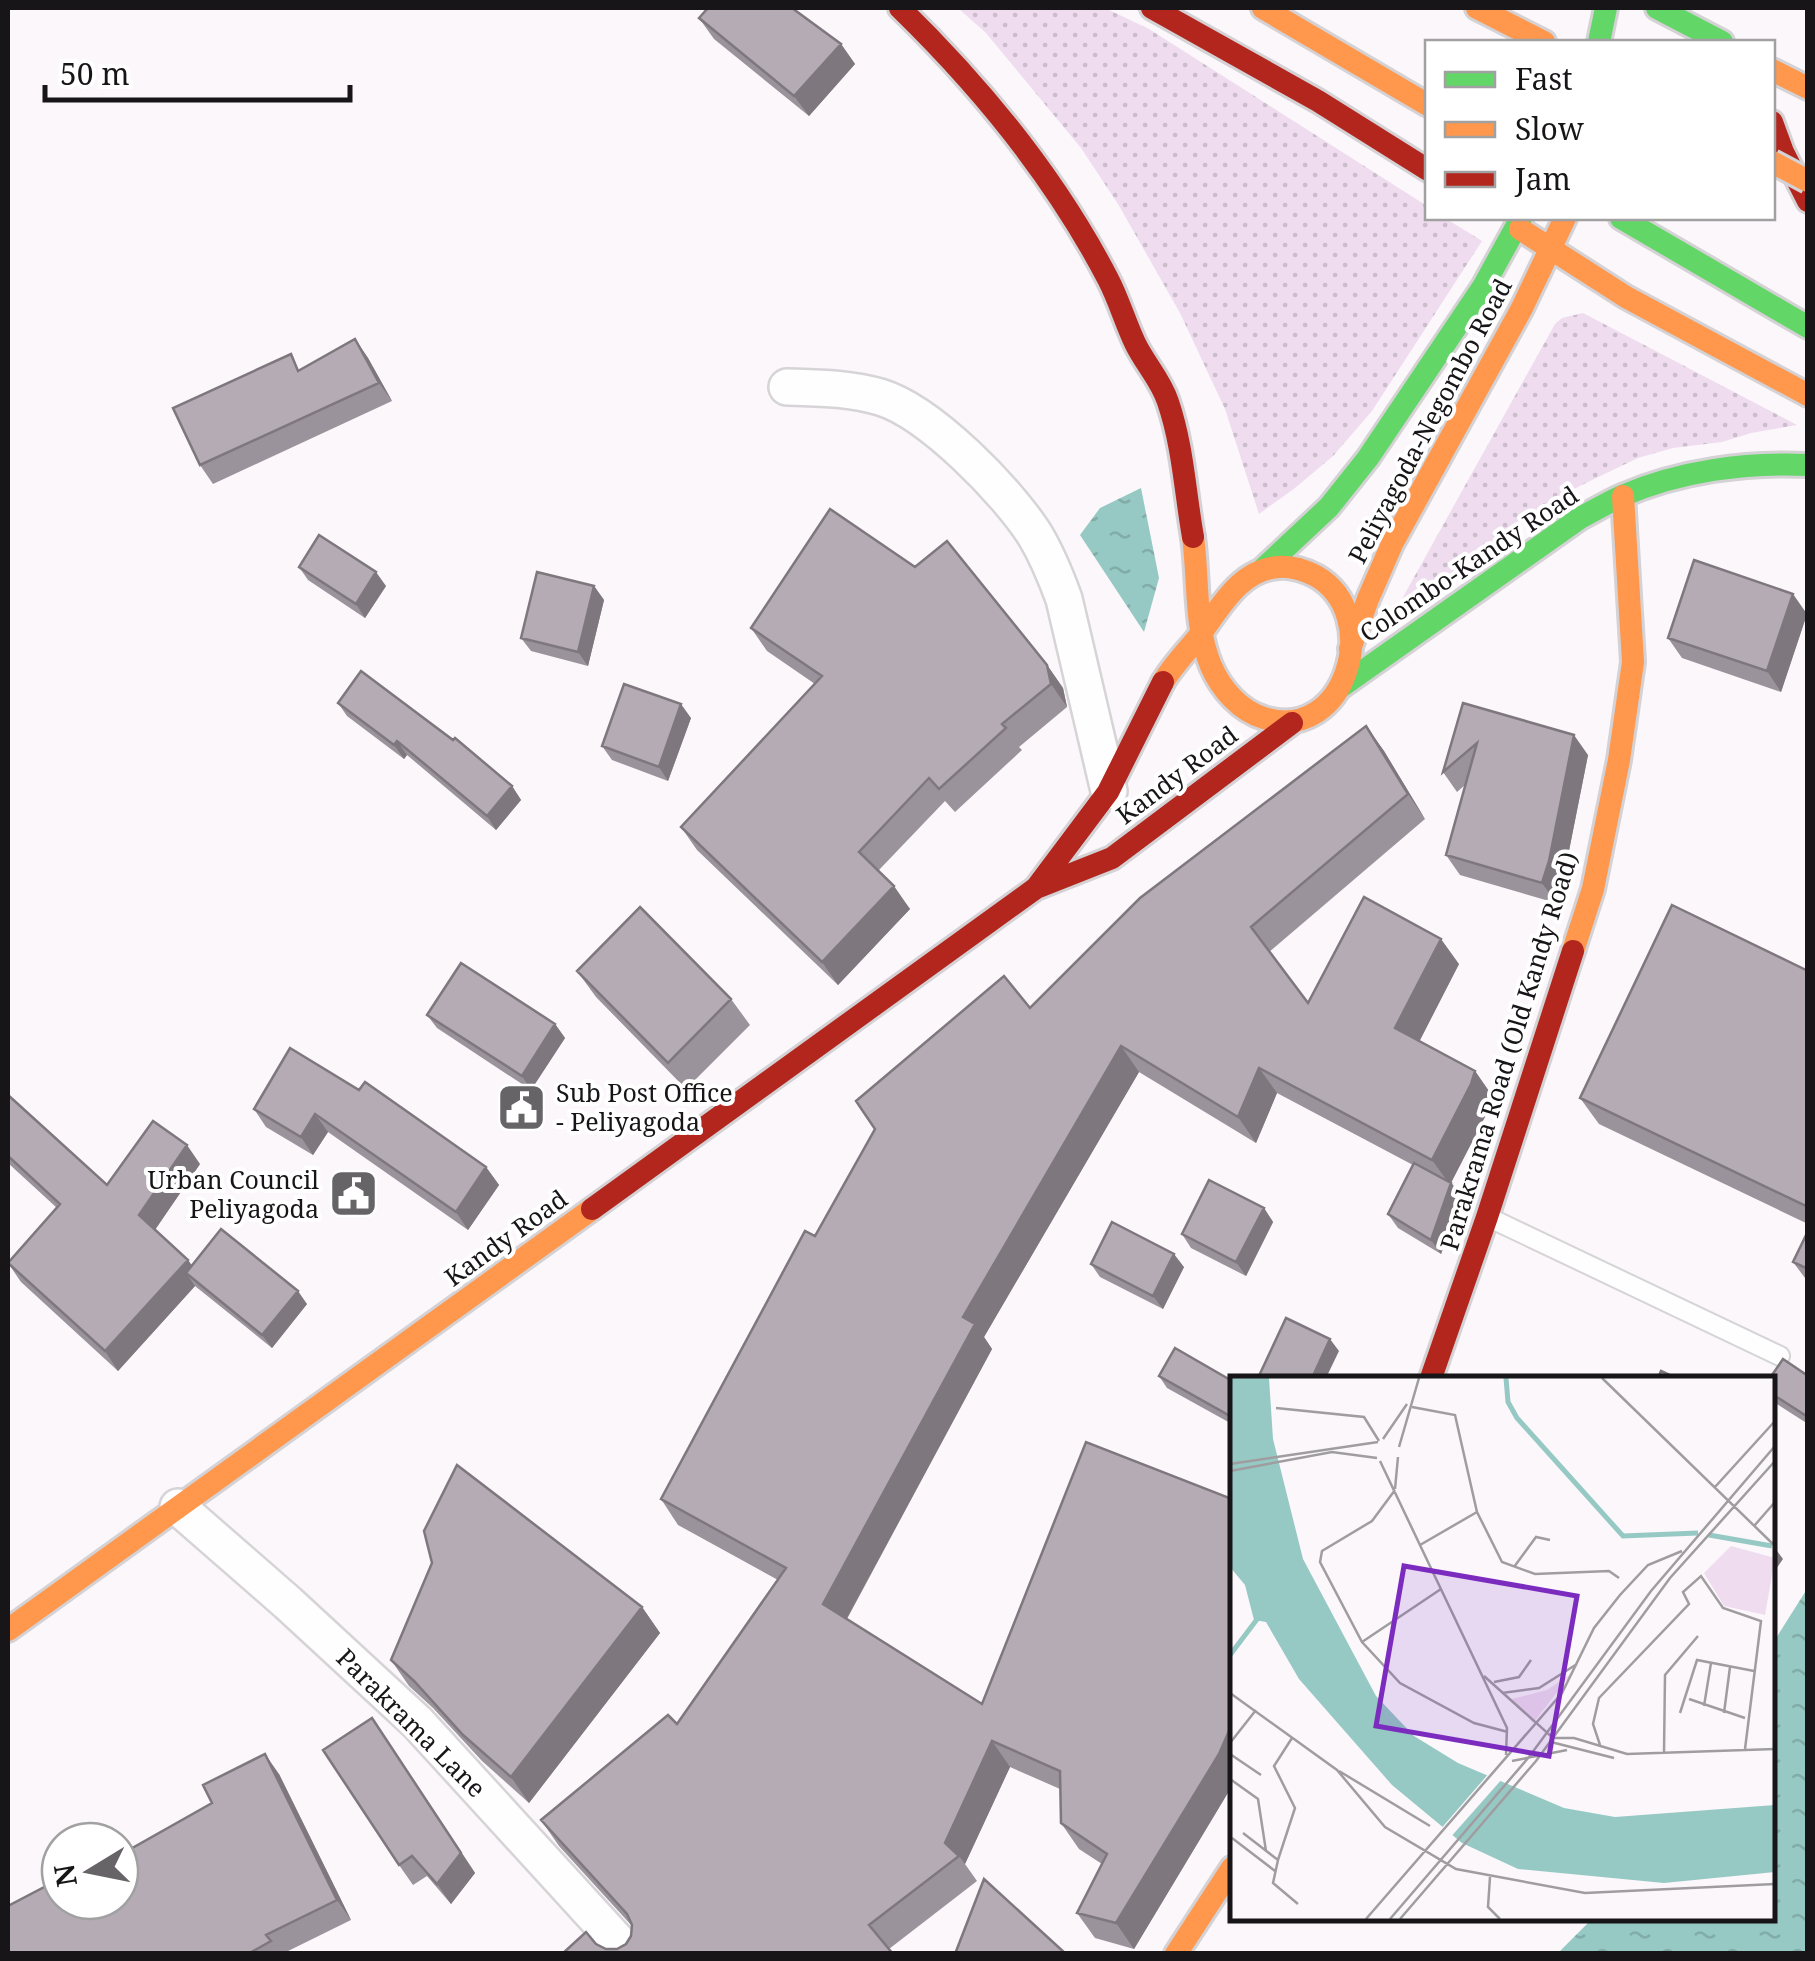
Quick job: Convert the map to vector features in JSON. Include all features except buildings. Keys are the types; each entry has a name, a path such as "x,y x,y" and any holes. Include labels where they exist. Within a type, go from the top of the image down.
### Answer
{"main road":[{"path":"900,8 1002,116 1104,273 1136,347 1164,389 1184,470 1202,632 1217,677 1230,696 1264,719 1292,722 1322,709 1342,686 1352,629 1337,591 1326,582 1284,564 1264,568"},
{"path":"1152,8 1318,100 1425,168"},
{"path":"1264,8 1425,103"},
{"path":"1477,8 1540,40"},
{"path":"1599,40 1606,8"},
{"path":"1651,12 1717,40"},
{"path":"1775,72 1808,88"},
{"path":"1775,131 1808,201"},
{"path":"1775,164 1808,181"},
{"path":"1505,220 1626,297 1808,395"},
{"path":"1202,632 1236,586 1264,568 1329,507 1380,442 1483,287 1520,220"},
{"name":"Peliyagoda-Negombo Road","path":"1350,652 1392,544 1522,308 1564,220"},
{"path":"1624,220 1808,326"},
{"name":"Colombo-Kandy Road","path":"1342,686 1580,518 1622,496 1666,481 1718,471 1789,464 1808,466"},
{"name":"Parakrama Road (Old Kandy Road)","path":"1432,1376 1593,889 1619,760 1633,662 1622,496"},
{"name":"Kandy Road","path":"1036,888 1109,791 1168,674 1202,632"},
{"name":"Kandy Road","path":"8,1630 1036,888 1112,858 1292,722"},
{"path":"1176,1954 1230,1871"}],"street":[{"path":"788,388 843,388 882,397 908,409 996,486 1034,534 1055,574 1109,791"},
{"name":"Parakrama Lane","path":"178,1507 416,1722 629,1954"}],"lane":[{"path":"1487,1217 1780,1356"}],"shaded area":[{"path":"958,8 1105,8 1149,29 1425,205 1425,220 1448,220 1482,241 1372,411 1333,456 1259,514 1225,409 1180,313 1081,148 986,33"},
{"path":"1583,313 1797,425 1722,442 1673,448 1638,458 1594,479 1550,501 1388,624 1555,324 1562,318"}],"water":[{"path":"1141,488 1159,578 1144,632 1080,535 1100,508"},
{"path":"1807,1589 1807,1953 1558,1953 1590,1921 1775,1921 1775,1640"}],"traffic: fast":[{"path":"1599,40 1606,8"},
{"path":"1657,8 1718,40"},
{"path":"1264,568 1329,507 1368,458 1483,287 1520,220"},
{"path":"1624,220 1808,327"},
{"path":"1342,686 1580,518 1617,498 1666,480 1713,470 1808,465"}],"traffic: slow":[{"path":"1263,8 1425,103"},
{"path":"1477,8 1540,40"},
{"path":"1775,72 1808,88"},
{"path":"1775,164 1808,181"},
{"path":"1350,649 1392,544 1522,308 1564,220"},
{"path":"1520,229 1626,297 1808,395"},
{"path":"1573,951 1593,889 1619,760 1633,662 1623,496"},
{"path":"1163,682 1196,640 1204,629 1221,605 1241,584 1252,575 1279,567 1316,576 1337,594 1348,618 1351,645 1346,671 1334,695 1316,712 1293,721 1264,718 1239,705 1220,683 1206,650 1202,635 1199,619 1193,537"},
{"path":"8,1630 592,1209"},
{"path":"1176,1954 1230,1871"}],"traffic: jam":[{"path":"900,8 1015,135 1087,241 1168,402 1193,537"},
{"path":"1152,8 1318,101 1425,168"},
{"path":"1775,130 1808,201"},
{"path":"1036,888 1108,792 1163,682"},
{"path":"592,1209 1036,888 1112,858 1292,723"},
{"path":"1432,1376 1573,951"}],"place":[{"name":"Sub Post Office - Peliyagoda","path":"521,1107"},
{"name":"Urban Council Peliyagoda","path":"354,1194"}]}
